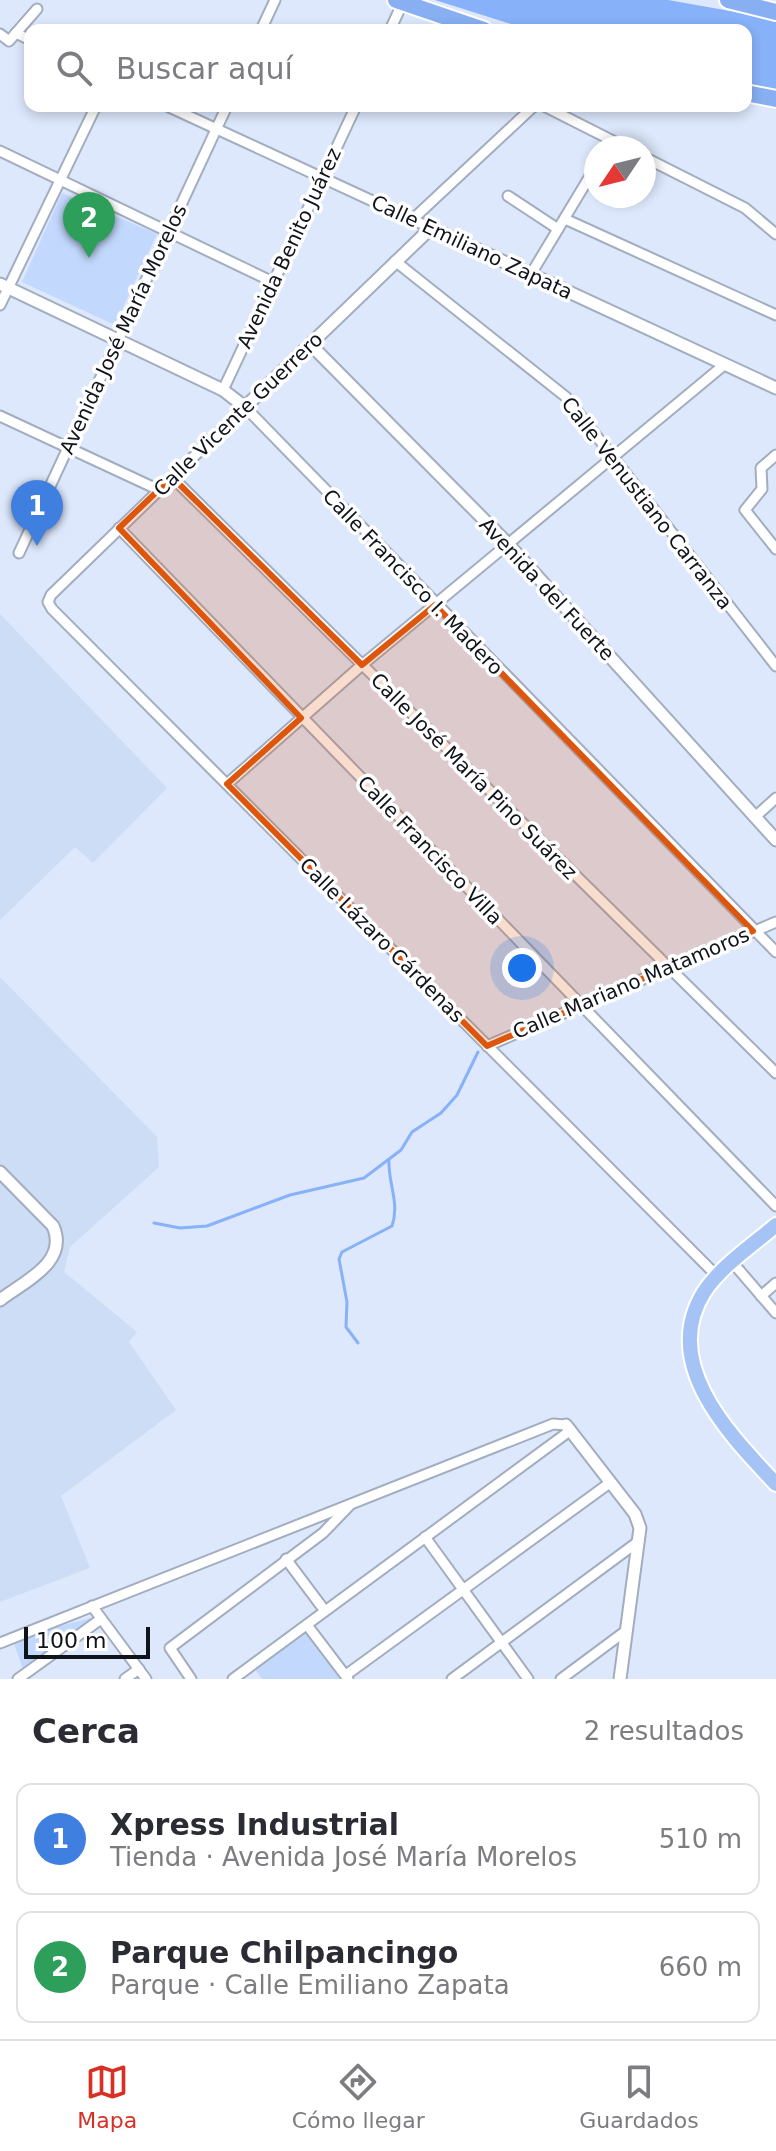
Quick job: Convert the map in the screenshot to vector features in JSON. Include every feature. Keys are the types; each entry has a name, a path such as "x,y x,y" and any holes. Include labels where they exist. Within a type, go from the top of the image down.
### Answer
{"highway":[{"path":"728,0 776,12"},
{"path":"400,1 467,24"},
{"path":"752,94 776,99"}],"main road":[{"path":"776,1225 706,1290 691,1334 698,1378 718,1419 776,1484"}],"street":[{"path":"264,24 275,0"},
{"path":"392,24 400,1"},
{"path":"0,34 9,41 37,9"},
{"path":"16,33 24,37"},
{"path":"0,305 4,286 93,112"},
{"name":"Calle Emiliano Zapata","path":"180,112 776,388"},
{"name":"Avenida José María Morelos","path":"19,553 224,112"},
{"name":"Avenida Benito Juárez","path":"223,390 353,112"},
{"path":"413,219 528,112"},
{"path":"554,112 596,136"},
{"path":"0,151 273,282"},
{"path":"656,163 745,208 776,234"},
{"path":"531,274 584,187"},
{"path":"508,196 558,229"},
{"path":"565,219 776,315"},
{"name":"Calle Vicente Guerrero","path":"48,602 51,595 119,528 431,228"},
{"name":"Calle Venustiano Carranza","path":"395,261 566,397 776,666"},
{"name":"Calle Francisco I. Madero","path":"4,286 223,390 245,407 776,952"},
{"name":"Avenida del Fuerte","path":"311,345 508,544 776,840"},
{"path":"227,784 362,665 724,365"},
{"path":"0,416 159,490"},
{"path":"776,455 761,468 762,489 745,510 776,549"},
{"name":"Calle José María Pino Suárez","path":"172,477 776,1073"},
{"name":"Calle Francisco Villa","path":"119,528 776,1206"},
{"name":"Calle Lázaro Cárdenas","path":"48,602 718,1277"},
{"path":"755,817 776,798"},
{"name":"Calle Mariano Matamoros","path":"487,1046 776,922"},
{"path":"0,1172 53,1226 57,1248 48,1264 0,1300"},
{"path":"733,1263 776,1313"},
{"path":"761,1296 776,1283"},
{"path":"0,1643 553,1424 569,1428 638,1521 640,1541 620,1679"},
{"path":"233,1679 569,1428"},
{"path":"307,1625 347,1677 611,1482"},
{"path":"191,1679 170,1648 330,1527 350,1505"},
{"path":"425,1537 528,1679"},
{"path":"452,1679 640,1541"},
{"path":"286,1559 325,1611"},
{"path":"92,1606 146,1679"},
{"path":"18,1679 101,1619"},
{"path":"561,1679 627,1630"},
{"path":"125,1679 139,1669"}],"highlighted area":[{"path":"172,477 362,665 435,605 753,931 487,1046 227,784 301,718 119,528"}],"shaded area":[{"path":"62,193 157,234 115,325 22,282"},
{"path":"0,614 167,788 93,863 75,847 0,920"},
{"path":"0,977 157,1137 159,1167 70,1247 64,1272 137,1332 129,1342 176,1410 61,1496 90,1568 0,1602"},
{"path":"99,1616 24,1672 12,1638"},
{"path":"307,1626 347,1679 262,1679 253,1666"}],"water":[{"path":"435,0 668,0 776,19 776,92 752,88 752,24 511,24"}],"waterway":[{"path":"154,1223 180,1228 207,1226 290,1195 364,1178 401,1150 412,1132 441,1113 457,1095 478,1052"},
{"path":"358,1343 346,1327 347,1302 339,1259 342,1252 392,1226 395,1209 389,1161"}],"place":[{"name":"Parque Chilpancingo","path":"89,258"},
{"name":"Xpress Industrial","path":"37,546"}]}
